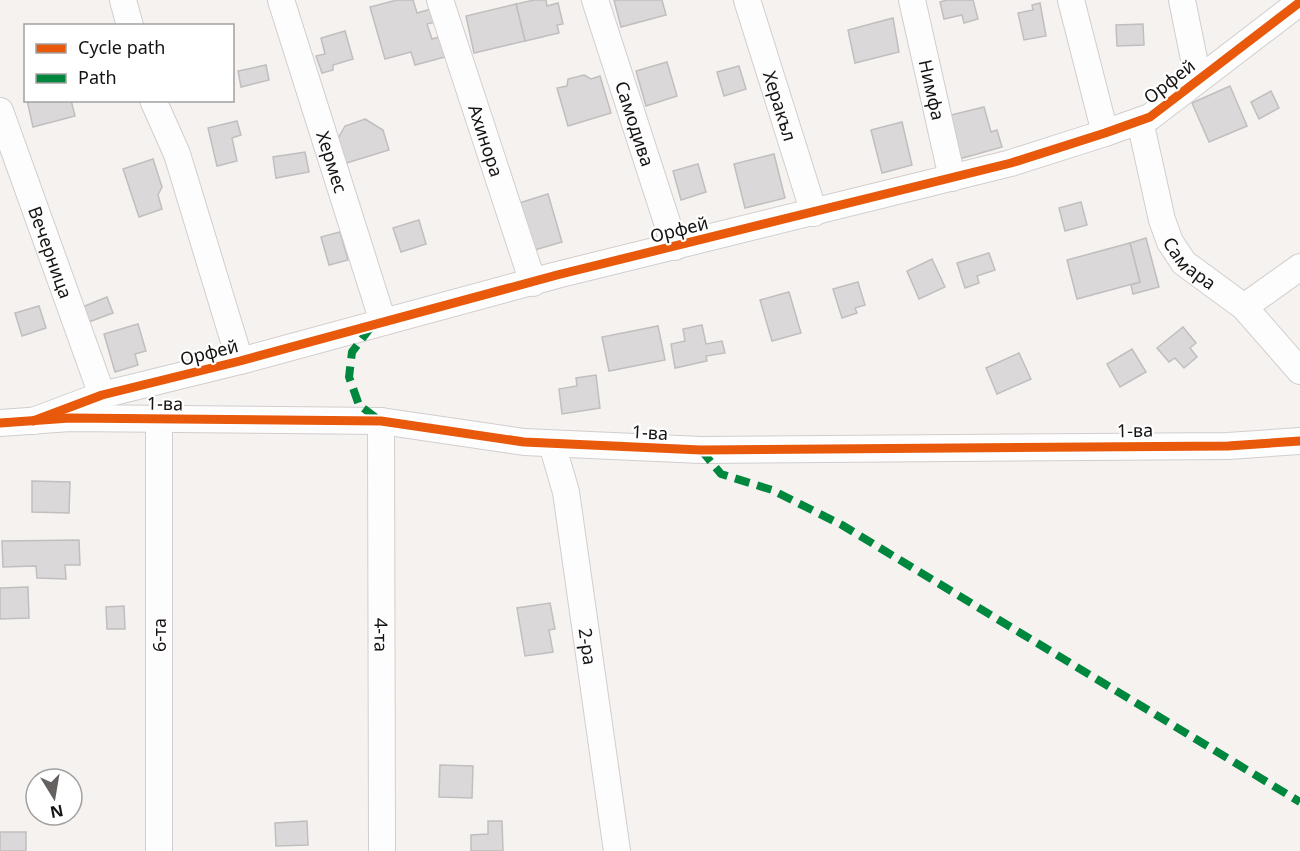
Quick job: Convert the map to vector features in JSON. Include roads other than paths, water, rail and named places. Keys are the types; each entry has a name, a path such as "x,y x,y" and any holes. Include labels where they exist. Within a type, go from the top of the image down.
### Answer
{"street":[{"path":"123,0 129,24"},
{"name":"Хермес","path":"281,0 383,322"},
{"name":"Ахинора","path":"440,0 533,283"},
{"name":"Самодива","path":"595,0 675,247"},
{"name":"Херакъл","path":"747,0 814,213"},
{"name":"Нимфа","path":"912,0 952,178"},
{"path":"1071,0 1105,133"},
{"path":"1182,0 1198,79"},
{"name":"Орфей","path":"33,421 102,395 240,361 533,283 1011,163 1105,133 1150,117 1300,2"},
{"path":"154,102 177,154 240,361"},
{"name":"Вечерница","path":"0,111 102,395"},
{"name":"Самара","path":"1140,121 1162,220 1170,242 1184,263 1244,307 1300,371"},
{"path":"1244,307 1300,267"},
{"name":"1-ва","path":"0,423 70,418 381,421 524,442 701,450 1228,446 1300,441"},
{"name":"6-та","path":"159,420 159,851"},
{"name":"4-та","path":"381,421 382,851"},
{"name":"2-ра","path":"552,444 566,492 617,851"}]}
